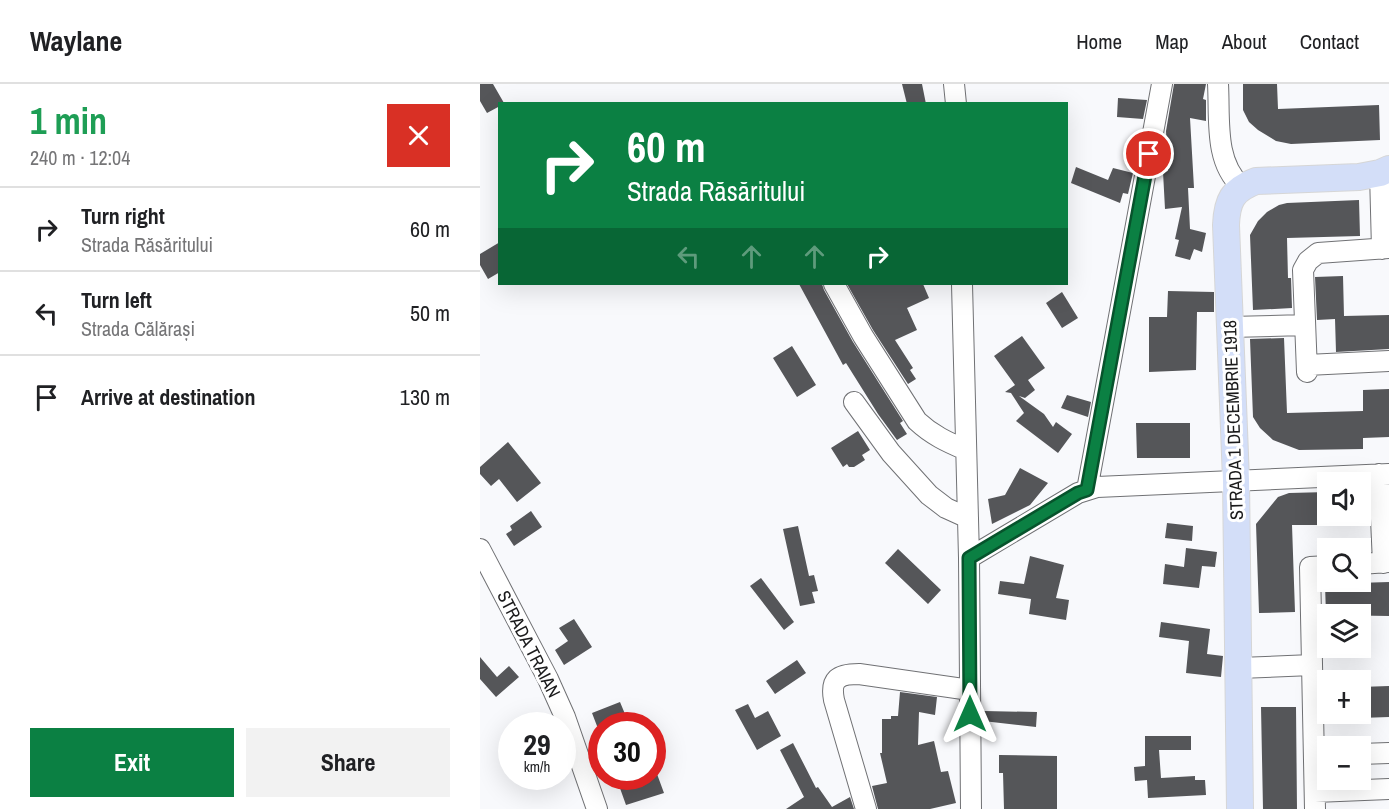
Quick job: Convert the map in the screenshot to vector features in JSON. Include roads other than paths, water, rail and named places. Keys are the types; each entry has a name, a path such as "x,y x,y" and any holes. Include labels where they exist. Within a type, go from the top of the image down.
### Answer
{"main road":[{"path":"1241,186 1256,181 1359,177 1385,171"},
{"name":"STRADA 1 DECEMBRIE 1918","path":"1240,809 1236,480 1226,225 1227,209 1241,186"}],"street":[{"path":"954,84 956,102"},
{"path":"1087,490 1162,84"},
{"path":"1218,84 1223,159 1232,177 1241,186"},
{"path":"1385,171 1386,249 1318,253 1308,261 1303,270 1307,368 1389,361"},
{"path":"835,285 863,336 917,421 943,441 966,450"},
{"path":"962,285 969,558 971,809"},
{"path":"1230,327 1305,325"},
{"path":"854,402 891,453 929,495 946,508 968,518"},
{"path":"969,558 1078,493 1115,484 1384,474 1386,562 1371,563"},
{"name":"STRADA TRAIAN","path":"480,549 561,708 597,809"},
{"path":"1317,567 1311,567 1312,665 1319,736"},
{"path":"1239,668 1312,665"},
{"path":"866,809 834,700 833,684 837,678 843,675 859,674 970,690"},
{"path":"1371,754 1389,753"},
{"path":"1315,800 1389,789"}]}
